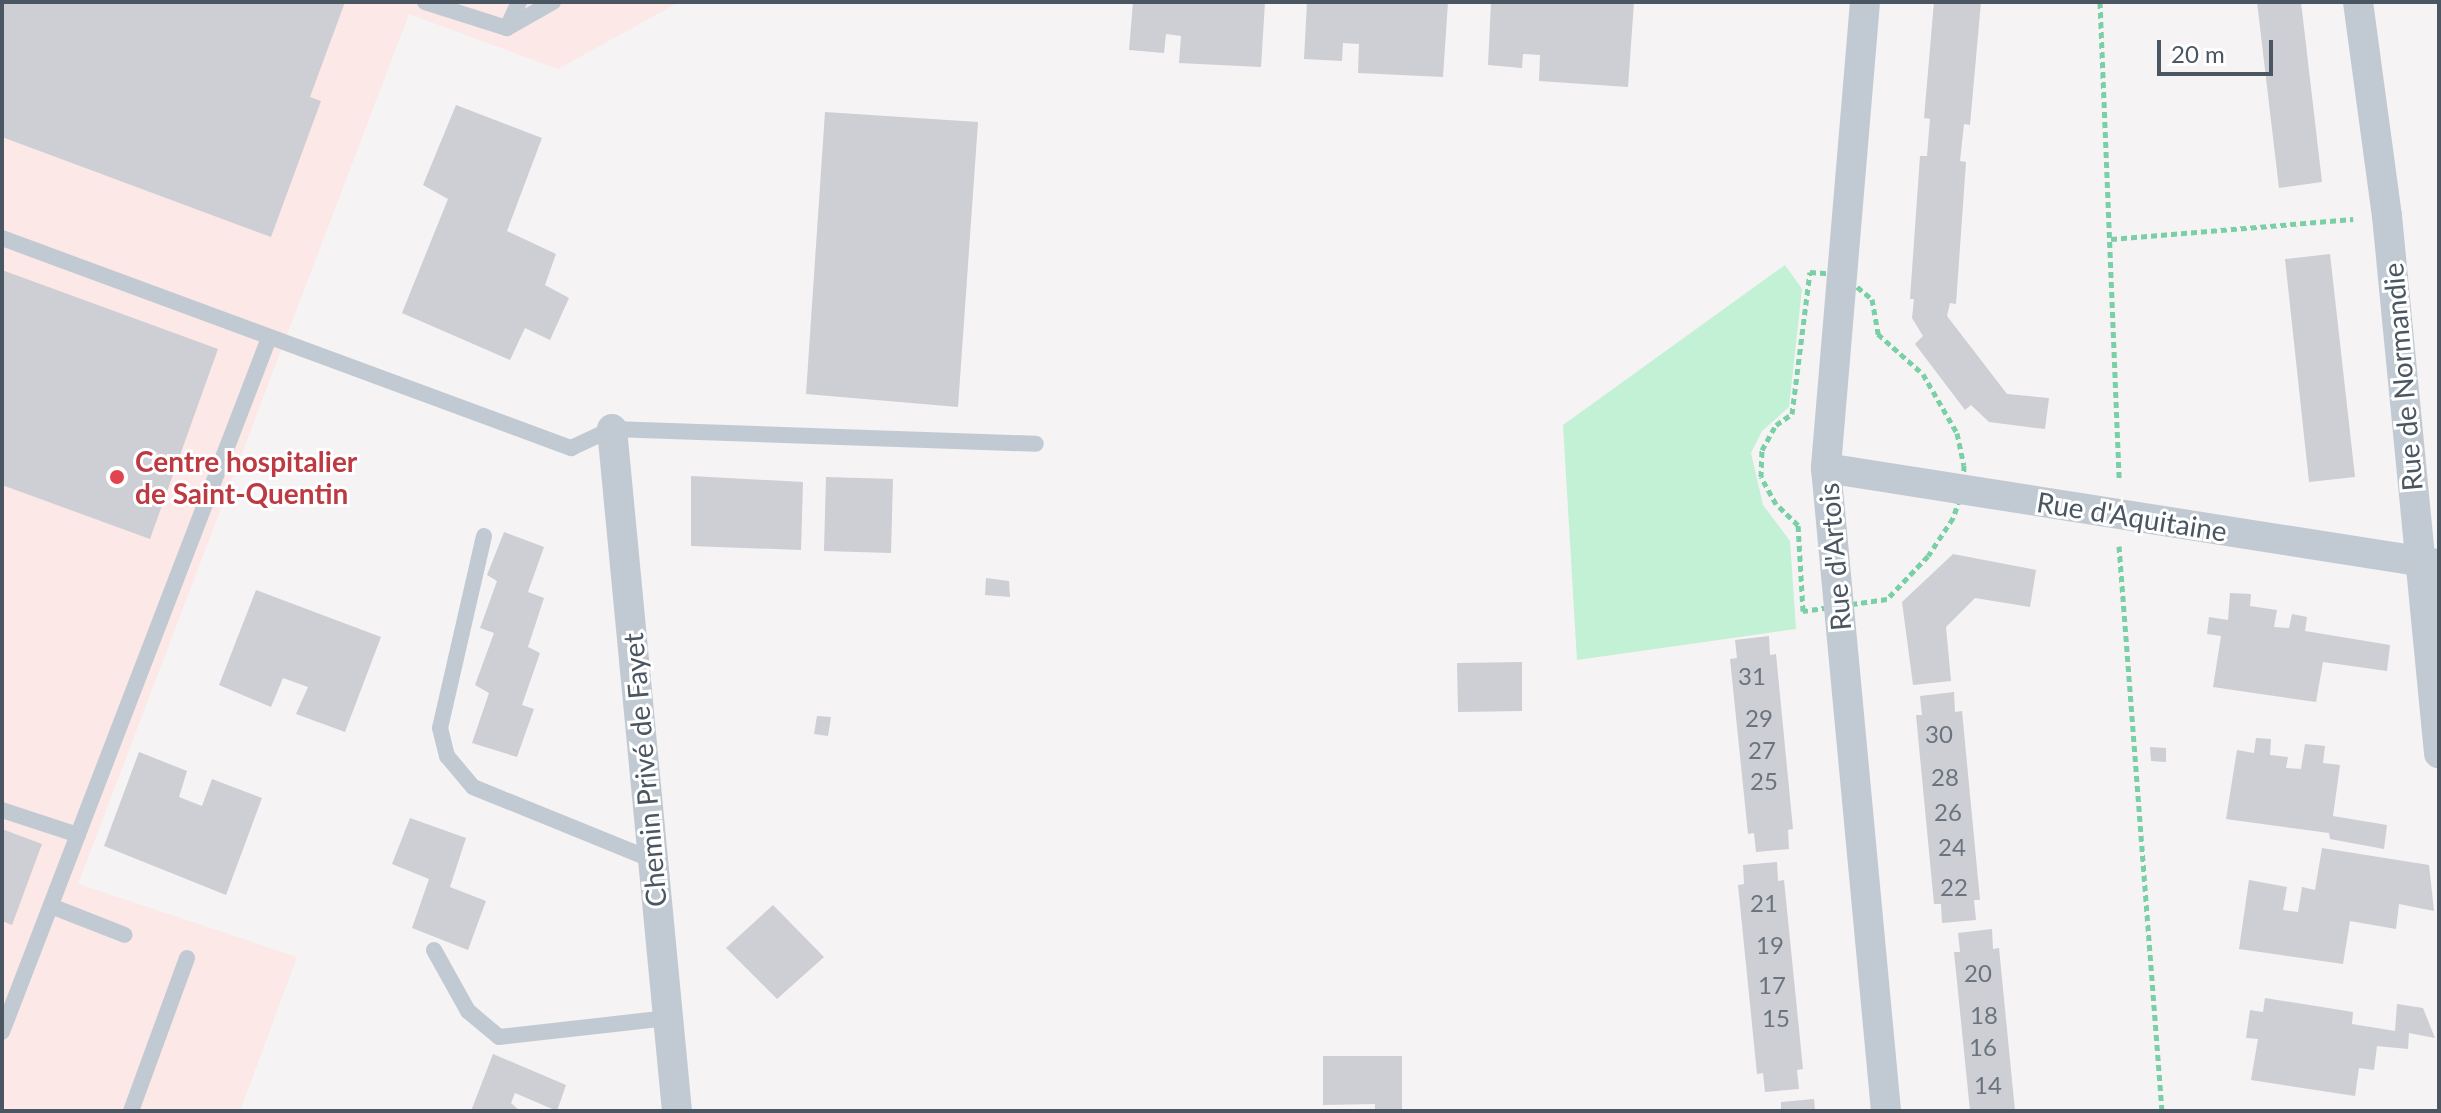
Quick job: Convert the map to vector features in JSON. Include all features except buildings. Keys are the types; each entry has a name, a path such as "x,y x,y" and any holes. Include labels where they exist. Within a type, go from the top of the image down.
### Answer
{"street":[{"name":"Rue d'Artois","path":"1865,2 1826,468 1886,1111"},
{"name":"Rue de Normandie","path":"2358,2 2428,563 2439,753"},
{"name":"Chemin Privé de Fayet","path":"612,429 677,1111"},
{"name":"Rue d'Aquitaine","path":"1826,468 2428,563"}],"lane":[{"path":"425,2 507,28 553,2"},
{"path":"507,28 519,2"},
{"path":"2,238 571,448 612,429 1036,444"},
{"path":"2,1032 269,338"},
{"path":"484,536 440,728 447,756 473,787 653,860"},
{"path":"2,810 78,835"},
{"path":"51,906 125,935"},
{"path":"434,950 468,1011 499,1037 668,1018"},
{"path":"131,1111 187,958"}],"path":[{"path":"2100,2 2120,446 2118,514 2162,1111"},
{"path":"2111,239 2387,216"}],"shaded area":[{"name":"Centre hospitalier de Saint-Quentin","path":"2,2 679,2 558,69 409,14 78,884 297,957 240,1111 2,1111"}],"green space":[{"path":"1785,265 1802,289 1789,407 1762,431 1751,453 1763,505 1790,541 1796,629 1577,660 1563,425"}],"place":[{"name":"Centre hospitalier de Saint-Quentin","path":"117,477"}]}
